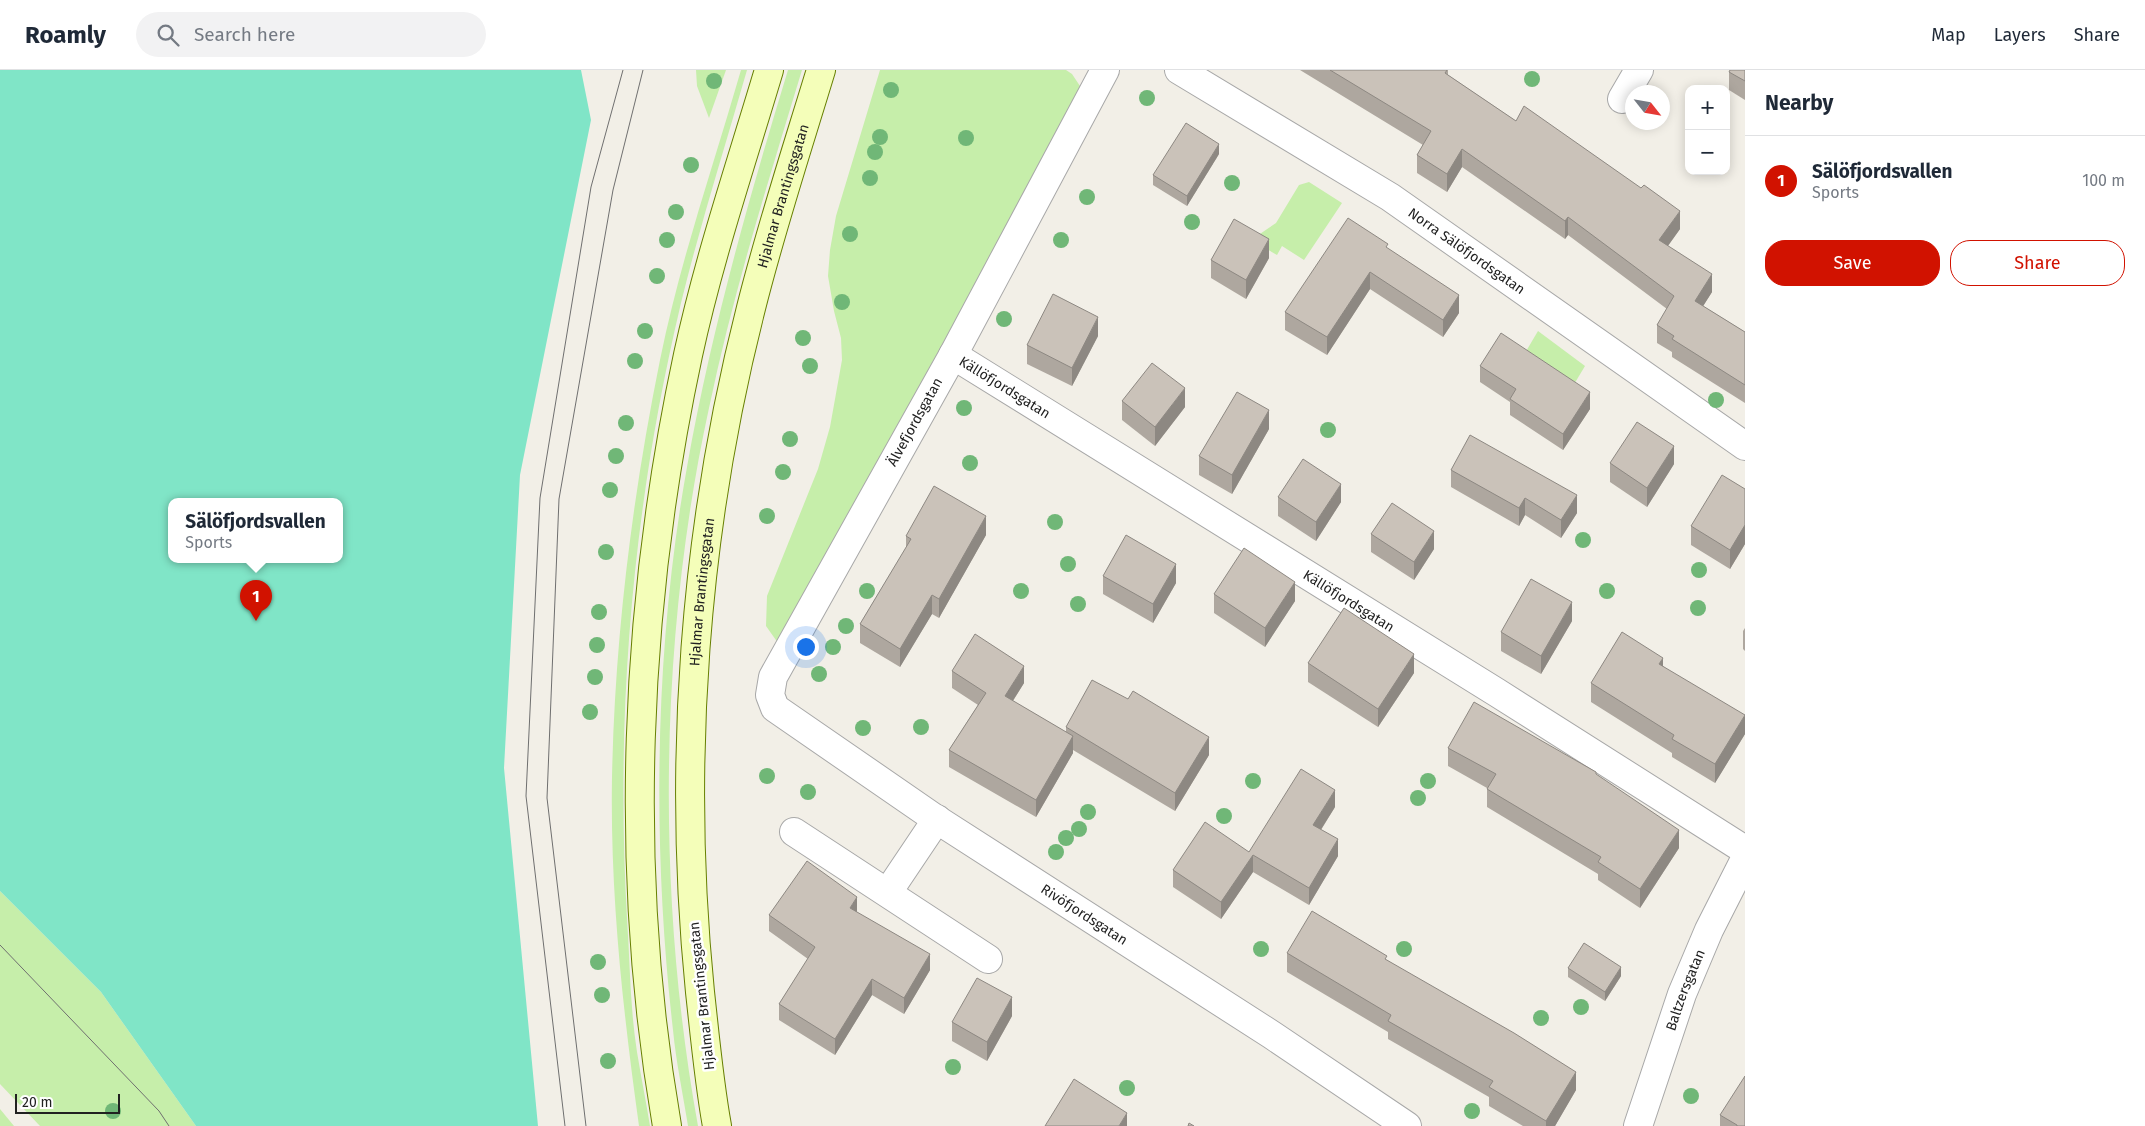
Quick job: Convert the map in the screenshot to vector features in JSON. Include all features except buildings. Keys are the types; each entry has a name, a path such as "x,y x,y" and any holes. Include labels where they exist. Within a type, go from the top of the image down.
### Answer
{"main road":[{"path":"667,1126 650,989 641,852 641,733 649,600 666,479 688,354 724,217 769,70"},
{"name":"Hjalmar Brantingsgatan","path":"717,1126 697,960 690,865 691,738 699,609 715,483 736,371 772,233 821,70"}],"street":[{"name":"Älvefjordsgatan","path":"770,695 773,677 952,355 1105,70"},
{"name":"Norra Sälöfjordsgatan","path":"1179,70 1390,197 1745,446"},
{"path":"1622,99 1639,70"},
{"name":"Källöfjordsgatan","path":"952,355 1496,692 1745,850"},
{"name":"Rivöfjordsgatan","path":"770,695 775,708 937,819 1264,1030 1407,1126"},
{"path":"888,892 937,819"},
{"path":"794,832 988,959"},
{"name":"Baltzersgatan","path":"1638,1126 1682,994 1709,930 1745,859"}],"green space":[{"path":"0,70 581,70 591,120 520,475 504,768 538,1126 196,1126 101,992 0,891"},
{"path":"696,70 726,70 709,118 697,86"},
{"path":"741,70 747,70 688,274 664,379 640,531 632,608 626,685 624,840 633,1019 650,1126 639,1126 623,996 613,865 612,777 621,620 641,464 668,323 687,250"},
{"path":"788,70 802,70 752,238 718,365 692,495 680,584 672,675 669,766 670,858 675,949 684,1038 698,1126 688,1126 674,1042 666,960 662,890 660,748 668,606 676,536 687,467 707,366 731,267"},
{"path":"880,70 1066,70 1072,74 1080,86 1076,101 778,643 766,626 767,596 818,469 830,427 842,360 841,338 828,276 830,250 836,216"},
{"path":"1309,182 1342,203 1304,260 1282,246 1277,255 1251,240 1276,223 1299,185"},
{"path":"1538,331 1585,366 1573,386 1525,353"},
{"path":"0,891 101,992 196,1126 40,1126 0,1084"},
{"path":"0,1109 14,1126 0,1126"}],"tram line":[{"path":"565,1126 526,796 540,498 591,187 623,70"},
{"path":"586,1126 547,798 559,499 613,190 643,70"},
{"path":"0,945 159,1111 169,1126"}],"place":[{"name":"Sälöfjordsvallen","path":"256,621"}]}
